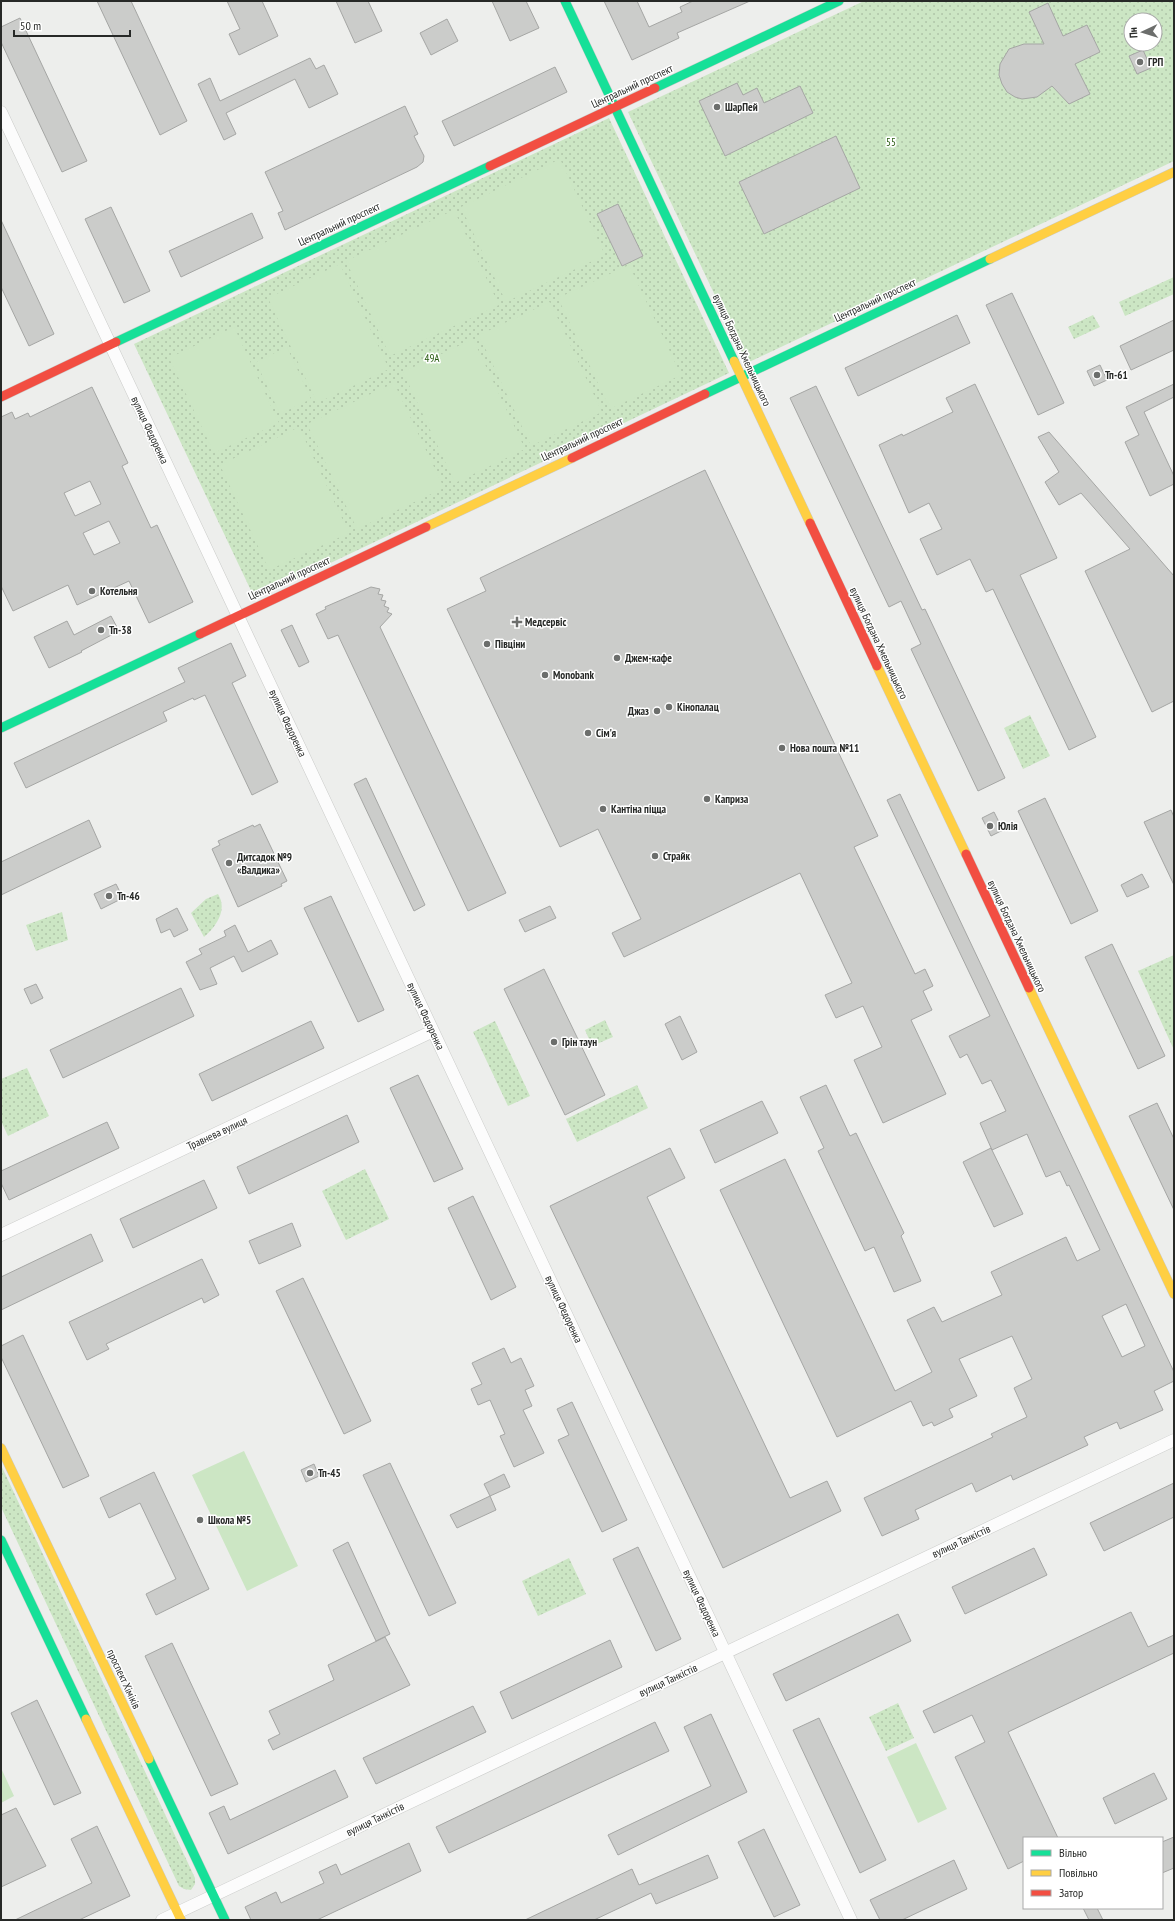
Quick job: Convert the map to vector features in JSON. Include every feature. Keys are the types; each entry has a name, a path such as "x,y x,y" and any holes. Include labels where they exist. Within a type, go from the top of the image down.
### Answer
{"street":[{"name":"вулиця Богдана Хмельницького","path":"565,1 1174,1294"},
{"name":"Центральний проспект","path":"1,397 839,1"},
{"name":"вулиця Федоренка","path":"1,112 851,1920"},
{"name":"Центральний проспект","path":"1,728 1174,172"},
{"name":"Травнева вулиця","path":"1,1235 433,1031"},
{"name":"вулиця Танкістів","path":"162,1920 179,1916 213,1896 1174,1440"},
{"name":"проспект Хіміків","path":"1,1448 225,1920"},
{"path":"1,1540 179,1916"}],"green space":[{"name":"55","path":"864,1 1174,1 1174,161 747,363 628,112"},
{"name":"49А","path":"609,118 729,373 255,599 134,344"},
{"path":"560,159 605,255 506,302 461,207"},
{"path":"454,210 499,305 390,356 346,261"},
{"path":"340,264 389,369 317,403 268,298"},
{"path":"629,265 681,375 610,409 558,298"},
{"path":"1174,277 1174,294 1125,316 1119,302"},
{"path":"550,302 602,412 531,446 479,335"},
{"path":"1093,315 1100,327 1074,339 1068,327"},
{"path":"234,327 279,423 214,453 169,358"},
{"path":"473,339 525,449 455,483 403,372"},
{"path":"287,347 311,399 280,414 256,362"},
{"path":"394,383 444,488 357,529 307,424"},
{"path":"299,427 349,533 269,570 220,465"},
{"path":"1030,715 1050,756 1023,769 1004,728"},
{"path":"218,894 222,906 221,912 213,928 204,937 191,913 206,899"},
{"path":"62,912 68,940 36,951 26,925"},
{"path":"1174,955 1174,1050 1138,971"},
{"path":"605,1020 613,1037 592,1046 585,1030"},
{"path":"495,1021 530,1096 508,1106 473,1032"},
{"path":"27,1068 49,1116 8,1136 1,1121 1,1079"},
{"path":"637,1085 648,1108 577,1142 566,1119"},
{"path":"365,1169 389,1219 346,1240 322,1191"},
{"path":"244,1451 298,1566 247,1591 192,1475"},
{"path":"1,1465 195,1878 195,1884 191,1890 184,1889 179,1886 1,1507"},
{"path":"569,1558 586,1594 538,1616 522,1581"},
{"path":"898,1703 914,1738 886,1751 869,1717"},
{"path":"916,1743 947,1809 918,1823 887,1757"},
{"path":"1,1768 14,1796 1,1803"}],"building":[{"path":"97,1 131,1 187,121 160,135"},
{"path":"227,1 262,1 278,36 239,55 229,34 240,29"},
{"path":"336,1 368,1 382,31 355,43"},
{"path":"492,1 526,1 539,28 510,41"},
{"path":"604,1 637,1 649,27 682,12 680,7 693,1 750,1 677,33 679,38 632,60"},
{"path":"1048,3 1063,36 1087,25 1100,52 1075,64 1090,94 1069,104 1052,86 1037,97 1022,99 1015,97 1007,92 999,75 1000,64 1009,49 1024,44 1044,44 1029,12"},
{"path":"20,18 87,161 62,172 1,42 1,27"},
{"path":"447,19 458,41 431,55 420,33"},
{"name":"ГРП","path":"1138,52 1144,52 1151,68 1137,74 1129,56"},
{"path":"310,58 316,69 324,65 338,94 309,108 295,79 226,113 236,134 224,140 198,84 210,78 220,101"},
{"path":"555,67 567,92 454,146 442,121"},
{"path":"737,83 743,95 757,88 764,103 800,86 813,113 725,156 699,101"},
{"path":"405,106 418,134 414,136 424,156 423,162 417,167 285,230 278,213 283,211 265,172"},
{"path":"836,136 860,188 764,234 739,182"},
{"path":"618,204 643,256 622,266 597,214"},
{"path":"111,207 150,291 124,303 85,219"},
{"path":"252,213 263,238 181,277 169,251"},
{"path":"1,220 54,334 29,346 1,287"},
{"path":"1012,293 1064,403 1038,415 986,305"},
{"path":"957,315 970,343 858,396 845,368"},
{"path":"1174,320 1174,350 1131,370 1120,346"},
{"name":"Тп-61","path":"1100,365 1107,380 1094,386 1087,371"},
{"path":"975,384 1057,558 1020,575 1096,737 1069,750 993,589 986,592 970,559 937,575 920,539 942,529 929,503 909,513 879,445 902,434 903,436 953,412 946,398"},
{"path":"1174,384 1174,397 1144,412 1174,476 1174,484 1150,496 1125,442 1139,435 1126,407"},
{"path":"816,386 922,610 925,609 1005,778 978,791 911,649 921,644 901,601 889,607 790,398"},
{"path":"92,387 128,463 122,466 151,528 157,525 193,602 149,623 129,581 77,605 68,585 13,611 1,586 1,417 12,412 15,419 28,413 30,417","holes":["90,481 101,504 75,516 64,493","109,521 120,543 94,555 83,533"]},
{"path":"1049,432 1174,576 1174,701 1152,712 1085,571 1130,549 1081,493 1059,505 1045,482 1059,472 1038,437"},
{"name":"Джаз","path":"705,470 878,836 854,847 915,974 925,969 933,986 923,991 932,1010 911,1020 946,1094 883,1123 854,1060 882,1047 863,1006 836,1018 825,995 852,983 800,873 624,957 612,933 641,919 598,829 560,847 447,609 486,591 480,578"},
{"path":"371,587 380,589 378,594 383,595 381,600 386,601 384,606 389,608 387,612 392,614 380,627 506,893 468,911 338,635 328,639 316,614 326,609 325,607"},
{"path":"111,616 119,631 81,651 82,652 49,668 34,637 67,621 74,635"},
{"path":"292,625 309,662 299,667 281,630"},
{"path":"231,643 246,676 232,683 278,782 252,795 205,695 194,700 193,698 163,712 167,721 26,788 14,763 185,682 178,668"},
{"path":"366,778 425,905 414,911 354,784"},
{"path":"900,794 1174,1372 1174,1381 1154,1391 1163,1410 1120,1429 1117,1422 1084,1437 1088,1445 1013,1480 1011,1475 976,1492 972,1483 915,1510 919,1519 882,1536 864,1498 993,1437 991,1434 1027,1417 1014,1388 1032,1379 1012,1336 959,1359 977,1396 949,1409 953,1417 934,1426 932,1422 923,1426 911,1401 837,1437 720,1190 785,1159 895,1391 932,1372 907,1320 934,1307 942,1322 1002,1295 991,1272 1066,1237 1077,1261 1100,1250 1069,1185 1067,1186 1060,1171 1046,1177 1027,1134 992,1150 980,1123 1006,1111 991,1080 982,1084 967,1054 960,1058 949,1036 990,1016 887,800","holes":["1126,1304 1145,1346 1122,1357 1102,1316"]},
{"path":"1045,798 1098,911 1071,924 1018,811"},
{"path":"1171,810 1174,817 1174,885 1144,822"},
{"path":"994,812 1003,830 991,836 982,818"},
{"path":"89,820 101,847 1,895 1,862"},
{"path":"260,824 287,881 281,884 282,886 238,907 212,849 220,845 218,841 253,825 254,827"},
{"path":"1142,874 1149,887 1127,897 1121,885"},
{"name":"Тп-46","path":"116,884 123,898 101,909 94,894"},
{"path":"331,896 384,1010 358,1022 304,908"},
{"path":"550,906 556,918 525,932 519,920"},
{"path":"177,908 188,930 174,937 170,929 161,933 156,919"},
{"path":"235,925 248,952 271,940 278,954 242,972 234,956 210,968 217,984 200,990 186,962 202,954 199,949 226,936 224,931"},
{"path":"1112,944 1165,1056 1138,1069 1085,957"},
{"name":"Грін таун","path":"544,969 605,1095 565,1115 504,989"},
{"path":"36,984 43,998 31,1004 24,989"},
{"path":"181,988 194,1016 63,1078 50,1050"},
{"path":"680,1016 697,1052 682,1060 665,1024"},
{"path":"311,1021 324,1048 212,1101 199,1074"},
{"path":"418,1075 463,1169 434,1182 390,1088"},
{"path":"826,1085 850,1136 856,1133 904,1233 901,1236 921,1281 894,1292 874,1247 865,1251 818,1151 824,1148 800,1097"},
{"path":"762,1101 778,1133 715,1163 700,1130"},
{"path":"1157,1103 1174,1139 1174,1210 1129,1116"},
{"path":"347,1115 359,1142 249,1194 237,1167"},
{"path":"107,1122 119,1148 9,1200 1,1183 1,1171"},
{"path":"670,1148 685,1178 647,1197 790,1498 827,1481 841,1511 723,1568 550,1206"},
{"path":"991,1148 1023,1214 994,1227 963,1162"},
{"path":"204,1180 217,1208 133,1248 120,1219"},
{"path":"473,1196 516,1287 491,1300 448,1208"},
{"path":"292,1223 301,1246 259,1264 249,1241"},
{"path":"91,1234 103,1261 1,1310 1,1277"},
{"path":"202,1259 219,1295 204,1303 202,1298 106,1344 109,1349 87,1360 69,1322"},
{"path":"303,1278 371,1421 344,1434 276,1291"},
{"path":"23,1335 89,1476 63,1488 1,1357 1,1346"},
{"path":"504,1348 511,1363 521,1358 534,1386 525,1390 532,1406 523,1410 544,1453 514,1467 500,1436 505,1434 490,1400 478,1405 471,1389 482,1384 472,1363"},
{"path":"572,1402 627,1520 602,1532 558,1440 569,1435 557,1409"},
{"path":"390,1463 456,1603 429,1616 363,1475"},
{"name":"Тп-45","path":"314,1464 319,1476 306,1482 301,1470"},
{"path":"154,1472 209,1589 156,1615 146,1594 176,1579 140,1503 109,1518 100,1498"},
{"path":"504,1474 510,1487 490,1496 484,1484"},
{"path":"1174,1483 1174,1517 1104,1551 1090,1523"},
{"path":"490,1496 496,1510 457,1528 450,1515"},
{"path":"348,1542 390,1634 376,1641 333,1550"},
{"path":"638,1547 681,1639 656,1651 613,1559"},
{"path":"1034,1548 1047,1575 965,1614 952,1587"},
{"path":"1131,1612 1148,1647 1174,1635 1174,1653 1008,1732 1058,1837 1023,1837 1023,1862 1008,1869 955,1757 985,1742 972,1715 934,1733 923,1711"},
{"path":"898,1614 911,1641 786,1701 773,1674"},
{"path":"385,1637 410,1685 273,1750 268,1740 280,1734 269,1711 334,1680 328,1665"},
{"path":"610,1640 622,1667 512,1719 500,1692"},
{"path":"172,1643 238,1784 211,1796 145,1656"},
{"path":"37,1700 81,1793 54,1805 11,1713"},
{"path":"473,1706 486,1732 376,1784 363,1758"},
{"path":"711,1714 747,1792 618,1855 608,1835 711,1786 684,1727"},
{"path":"819,1718 886,1860 860,1873 793,1730"},
{"path":"655,1722 669,1751 449,1853 436,1827"},
{"path":"335,1770 348,1797 228,1854 209,1813 224,1806 230,1820"},
{"path":"1154,1773 1167,1799 1115,1824 1103,1798"},
{"path":"16,1808 46,1866 1,1887 1,1815"},
{"path":"97,1826 130,1896 79,1920 15,1920 92,1883 71,1839"},
{"path":"764,1829 800,1905 774,1917 738,1842"},
{"path":"1174,1837 1174,1868 1163,1873 1163,1842"},
{"path":"409,1843 421,1871 317,1920 251,1920 245,1907 276,1892 281,1903 324,1883 319,1872 336,1864 341,1875"},
{"path":"708,1855 718,1878 656,1904 651,1893 594,1920 525,1920 632,1869 639,1885"},
{"path":"954,1860 967,1889 902,1920 880,1920 870,1900"},
{"path":"1084,1909 1098,1909 1103,1920 1089,1920"}],"traffic: fast":[{"path":"565,1 734,361"},
{"path":"655,88 839,1"},
{"path":"116,342 490,166"},
{"path":"705,394 990,259"},
{"path":"1,728 200,634"},
{"path":"1,1540 86,1719"},
{"path":"149,1759 225,1920"}],"traffic: slow":[{"path":"990,259 1174,172"},
{"path":"734,361 810,523"},
{"path":"426,527 572,458"},
{"path":"877,666 966,854"},
{"path":"1029,988 1174,1294"},
{"path":"1,1448 149,1759"},
{"path":"86,1719 181,1920"}],"traffic: jam":[{"path":"490,166 655,88"},
{"path":"1,397 116,342"},
{"path":"572,458 705,394"},
{"path":"810,523 877,666"},
{"path":"200,634 426,527"},
{"path":"966,854 1029,988"}],"place":[{"name":"ГРП","path":"1140,62"},
{"name":"ШарПей","path":"717,107"},
{"name":"Тп-61","path":"1097,375"},
{"name":"Котельня","path":"92,591"},
{"name":"Медсервіс","path":"517,622"},
{"name":"Тп-38","path":"101,630"},
{"name":"Півціни","path":"487,644"},
{"name":"Джем-кафе","path":"617,658"},
{"name":"Monobank","path":"545,675"},
{"name":"Кінопалац","path":"669,707"},
{"name":"Джаз","path":"657,711"},
{"name":"Сім'я","path":"588,733"},
{"name":"Нова пошта №11","path":"782,748"},
{"name":"Каприза","path":"707,799"},
{"name":"Кантіна піцца","path":"603,809"},
{"name":"Юлія","path":"990,826"},
{"name":"Страйк","path":"655,856"},
{"name":"Дитсадок №9 «Валдика»","path":"229,863"},
{"name":"Тп-46","path":"109,896"},
{"name":"Грін таун","path":"554,1042"},
{"name":"Тп-45","path":"310,1473"},
{"name":"Школа №5","path":"200,1520"}]}
